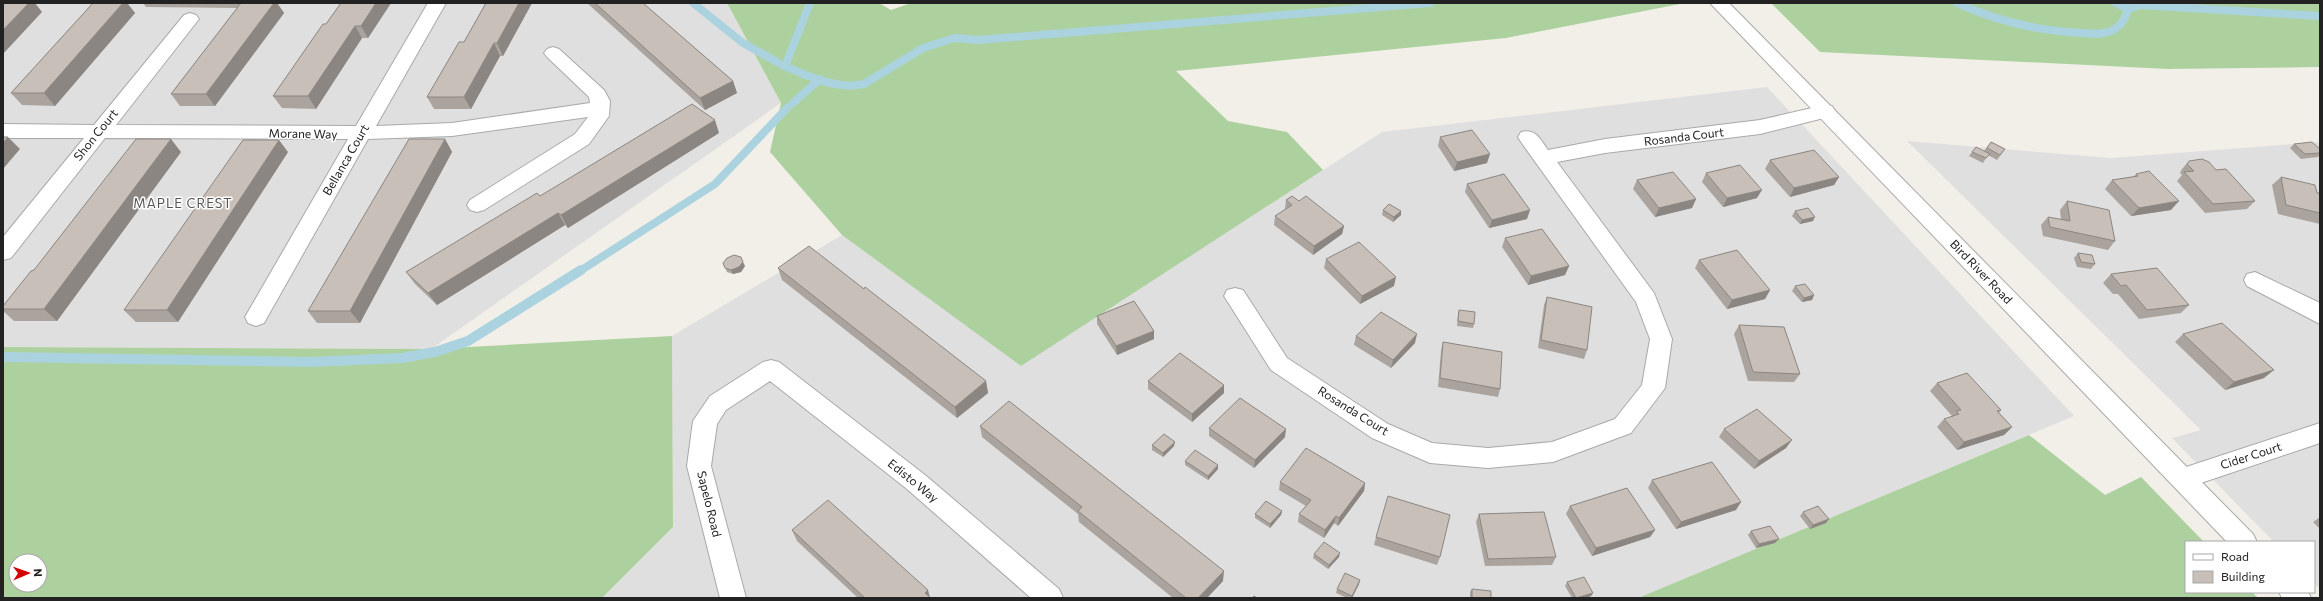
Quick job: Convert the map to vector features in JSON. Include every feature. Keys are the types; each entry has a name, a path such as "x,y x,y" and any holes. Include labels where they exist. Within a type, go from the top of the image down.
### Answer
{"street":[{"name":"Bellanca Court","path":"256,317 437,3"},
{"name":"Bird River Road","path":"1719,3 2243,541"},
{"name":"Shon Court","path":"3,252 190,19"},
{"path":"477,205 582,139 596,121 601,108 597,94 553,53"},
{"name":"Morane Way","path":"3,132 361,134 440,131 601,108"},
{"name":"Rosanda Court","path":"1543,158 1604,146 1760,127 1825,112"},
{"name":"Rosanda Court","path":"1235,296 1279,364 1380,431 1430,453 1488,458 1553,452 1623,426 1653,388 1661,338 1646,299 1528,137"},
{"path":"2255,280 2307,305 2320,315"},
{"name":"Sapelo Road","path":"733,598 699,466 705,421 718,403 771,369"},
{"name":"Edisto Way","path":"771,369 916,482 1050,598"},
{"name":"Cider Court","path":"2182,478 2320,433"}],"shaded area":[{"path":"3,3 727,3 781,103 431,349 3,347"},
{"path":"1767,87 2074,416 1638,598 602,598 673,527 672,336 842,235 1021,365 1382,132"},
{"path":"1907,141 2111,158 2320,142 2320,589 2315,584 2315,541 2273,541 2172,438 2201,430"}],"green space":[{"path":"727,3 879,3 891,10 911,3 1685,3 1506,38 1176,71 1228,121 1287,132 1323,170 1021,366 842,235 770,152 781,103"},
{"path":"1771,3 2320,3 2320,67 2168,69 1820,52"},
{"path":"672,336 673,527 602,598 3,598 3,347 431,349"},
{"path":"2029,435 2105,495 2141,477 2203,541 2185,541 2185,593 2253,593 2258,598 1638,598"}],"building":[{"path":"3,3 29,3 3,30"},
{"path":"93,3 123,3 44,93 11,93"},
{"path":"241,3 274,3 206,94 171,94"},
{"path":"341,3 376,3 361,26 355,26 308,96 273,96 323,24 326,24"},
{"path":"486,3 519,3 497,43 494,43 464,97 427,97 459,42 464,42"},
{"path":"595,3 643,3 733,81 700,98"},
{"path":"692,104 715,120 561,215 558,213 428,293 406,272 537,193 540,196"},
{"path":"1472,130 1490,154 1457,162 1440,137"},
{"path":"3,137 8,137 3,143"},
{"path":"136,139 171,139 44,309 3,309 3,306 31,271 34,270"},
{"path":"409,139 445,139 350,311 308,311"},
{"path":"243,140 279,140 167,310 124,310"},
{"path":"1991,142 2005,149 2000,155 1987,148"},
{"path":"2312,142 2320,149 2320,153 2305,154 2294,144"},
{"path":"1976,147 1990,154 1986,158 1972,152"},
{"path":"1814,150 1839,177 1794,188 1770,160"},
{"path":"2202,159 2209,162 2216,170 2226,169 2255,201 2213,204 2184,172 2194,171 2187,164 2189,161"},
{"path":"1740,165 1762,190 1727,198 1706,173"},
{"path":"2149,171 2179,201 2139,208 2112,180 2138,176 2136,174"},
{"path":"1673,172 1696,199 1659,208 1637,180"},
{"path":"1504,174 1530,210 1492,220 1467,184"},
{"path":"2281,177 2315,185 2317,193 2320,193 2320,213 2286,205"},
{"path":"1292,196 1299,201 1306,196 1344,226 1314,246 1275,216 1292,205 1286,200"},
{"path":"2067,201 2109,210 2115,241 2050,227 2048,217 2070,221"},
{"path":"1389,204 1401,211 1394,217 1383,210"},
{"path":"1808,208 1815,217 1802,220 1795,211"},
{"path":"1542,229 1569,266 1531,276 1505,238"},
{"path":"1359,242 1396,277 1362,296 1326,259"},
{"path":"809,246 864,289 865,287 986,381 955,407 778,268"},
{"path":"1737,250 1770,290 1732,300 1699,260"},
{"path":"2078,253 2092,255 2095,264 2081,262"},
{"path":"734,255 741,257 743,262 739,267 731,270 725,268 723,263 727,258"},
{"path":"2157,268 2189,305 2147,310 2126,285 2121,286 2111,274"},
{"path":"1805,284 1814,295 1804,298 1795,286"},
{"path":"1547,297 1592,307 1587,350 1541,340"},
{"path":"1134,301 1154,331 1116,346 1097,316"},
{"path":"1459,310 1475,312 1474,324 1458,321"},
{"path":"1381,312 1417,334 1393,360 1356,336"},
{"path":"2222,323 2274,370 2234,382 2183,334"},
{"path":"1739,325 1784,327 1800,374 1753,372"},
{"path":"1443,342 1502,352 1500,389 1440,378"},
{"path":"1180,353 1224,385 1192,414 1148,381"},
{"path":"1967,373 2001,410 1997,411 2012,427 1964,442 1944,419 1959,414 1956,411 1961,410 1937,383"},
{"path":"1240,398 1286,429 1255,460 1209,428"},
{"path":"1009,401 1224,571 1198,598 1186,598 1078,511 1082,507 980,426"},
{"path":"1757,409 1792,440 1759,461 1724,429"},
{"path":"1164,434 1175,442 1163,453 1152,445"},
{"path":"1306,448 1365,483 1339,518 1336,516 1325,530 1299,514 1311,500 1280,482"},
{"path":"1195,450 1218,465 1208,476 1185,461"},
{"path":"1712,462 1741,502 1681,522 1652,480"},
{"path":"1627,488 1655,530 1596,548 1570,506"},
{"path":"1388,496 1450,515 1440,557 1376,537"},
{"path":"828,500 928,590 925,593 931,598 865,598 792,530"},
{"path":"1266,501 1282,511 1270,524 1255,514"},
{"path":"1818,506 1829,519 1813,525 1803,512"},
{"path":"1544,512 1556,557 1488,559 1479,514"},
{"path":"1770,526 1779,539 1759,544 1751,531"},
{"path":"1324,542 1340,553 1329,565 1314,554"},
{"path":"1345,573 1360,580 1352,596 1337,589"},
{"path":"1584,577 1593,593 1576,598 1567,582"},
{"path":"1472,589 1491,591 1491,598 1472,598"}],"waterway":[{"path":"693,3 743,43 777,62"},
{"path":"785,66 810,3"},
{"path":"819,80 832,84 864,84 923,48 955,38 978,40 1430,3"},
{"path":"1957,3 1987,15 2018,24 2050,30 2094,34 2106,33 2119,26 2126,16 2128,9"},
{"path":"2116,3 2128,9"},
{"path":"2128,9 2140,5 2320,16"},
{"path":"782,65 819,80"},
{"path":"793,103 819,80"},
{"path":"580,271 715,184 788,107"},
{"path":"3,357 310,362 402,358 435,352 468,341 581,270"}],"district":[{"name":"MAPLE CREST","path":"183,203"}]}
